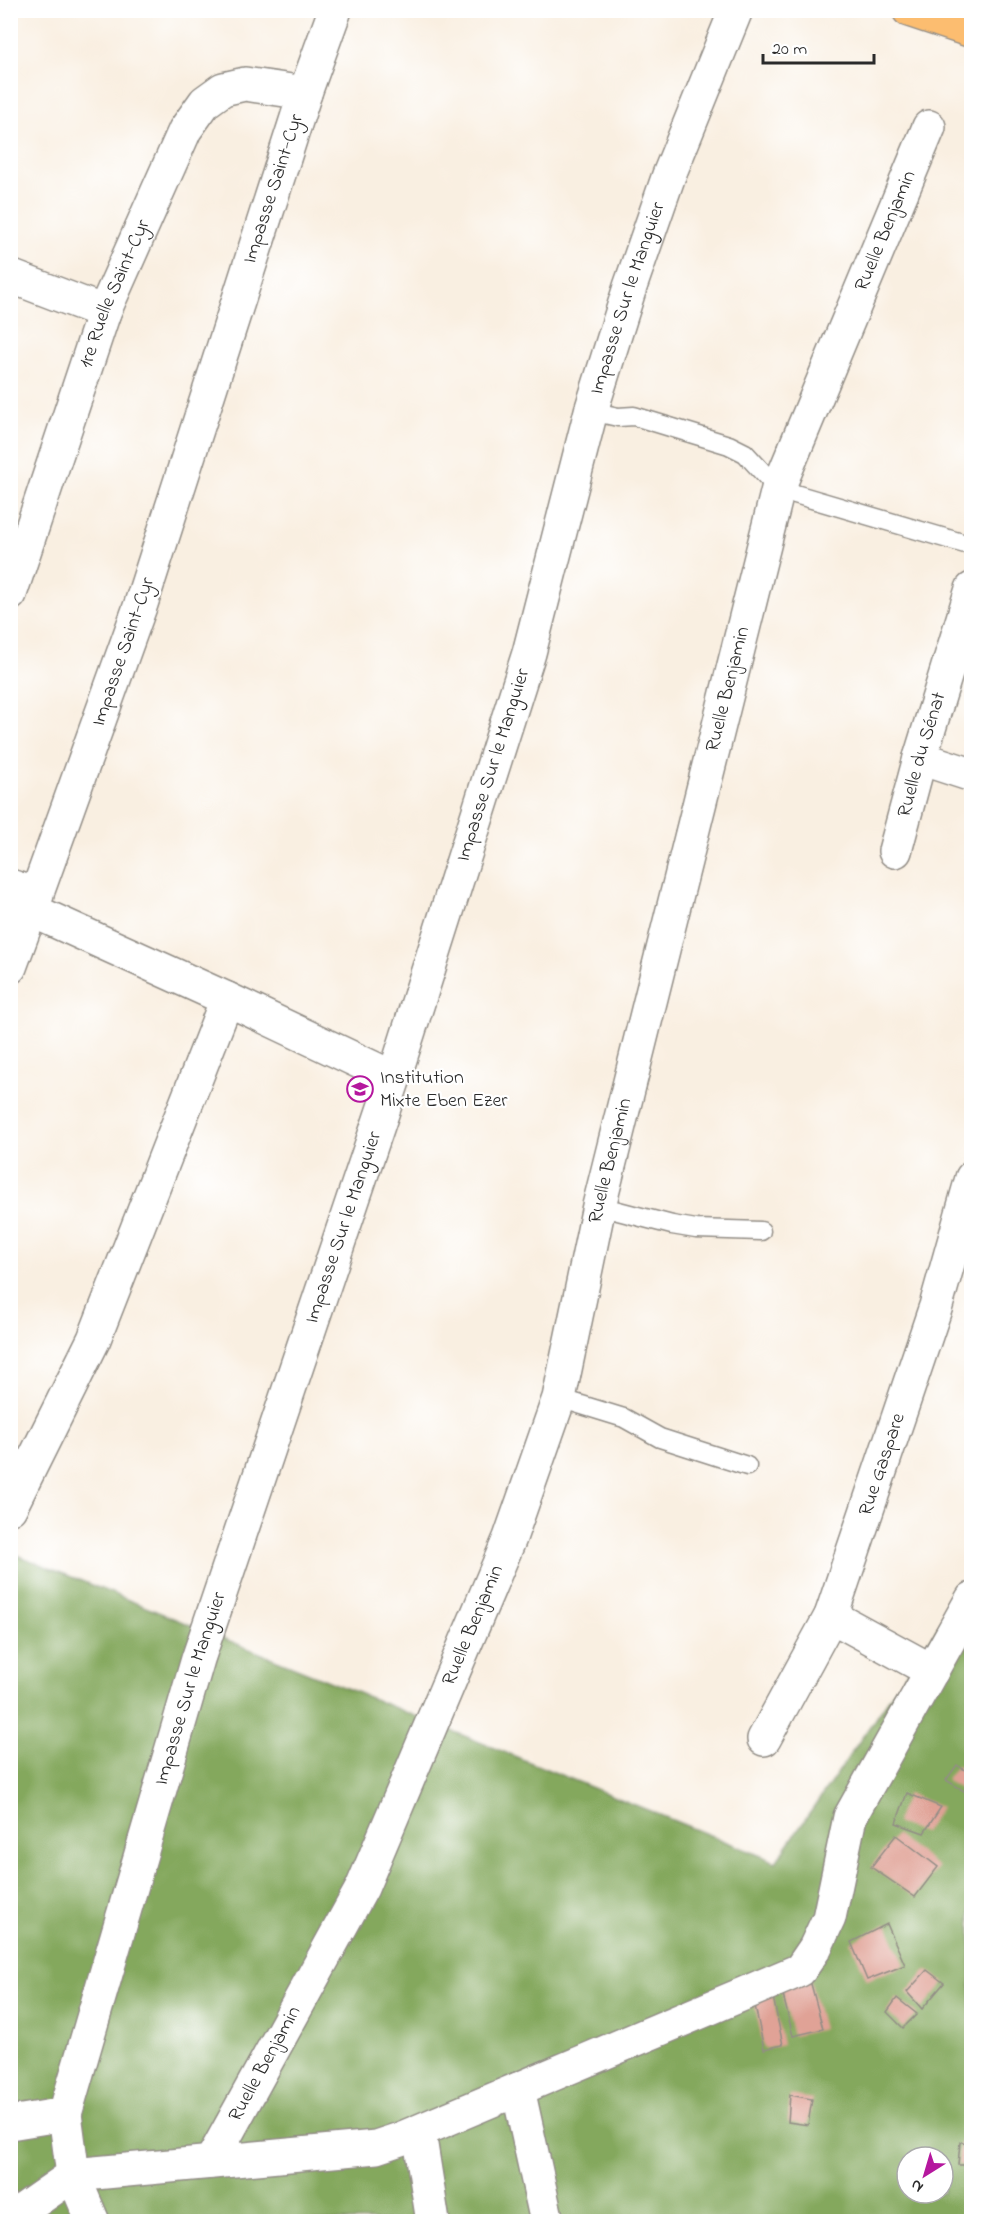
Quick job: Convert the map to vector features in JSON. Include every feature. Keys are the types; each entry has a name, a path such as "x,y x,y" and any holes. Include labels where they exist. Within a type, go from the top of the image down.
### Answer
{"main road":[{"path":"909,10 972,31"}],"street":[{"name":"Impasse Saint-Cyr","path":"10,967 26,897 141,604 305,93 335,10"},
{"name":"Impasse Sur le Manguier","path":"93,2222 73,2175 65,2114 198,1659 394,1077 529,653 591,411 669,175 736,10"},
{"name":"1re Ruelle Saint-Cyr","path":"10,594 104,312 184,129 205,102 223,89 245,84 305,93"},
{"name":"Ruelle Benjamin","path":"211,2163 362,1888 510,1538 559,1398 599,1206 778,489 929,127"},
{"path":"11,276 104,312"},
{"name":"Ruelle du Sénat","path":"895,851 920,758 972,589"},
{"path":"920,758 972,775"},
{"path":"26,897 227,999 394,1077"},
{"path":"10,1508 94,1339 227,999"},
{"name":"Rue Gaspare","path":"764,1739 831,1616 936,1306 972,1178"},
{"path":"10,2220 73,2175 376,2147 419,2132 800,1970 815,1948 829,1918 850,1817 972,1599"},
{"path":"831,1616 932,1671"},
{"path":"519,2089 547,2222"},
{"path":"10,2123 65,2114"},
{"path":"419,2132 433,2222"}],"lane":[{"path":"591,411 618,417 634,416 729,445 745,453 778,489 972,546"},
{"path":"599,1206 672,1226 761,1231"},
{"path":"559,1398 624,1418 660,1438 747,1466"}],"green space":[{"path":"10,1552 776,1862 971,1580 971,2221 11,2221"}],"building":[{"path":"957,1765 972,1775 972,1796 946,1780"},
{"path":"907,1793 941,1807 924,1833 896,1823"},
{"path":"896,1835 938,1867 915,1897 871,1867"},
{"path":"887,1924 905,1965 867,1980 851,1942"},
{"path":"927,1970 944,1983 922,2009 907,1992"},
{"path":"810,1980 823,2029 793,2036 781,1987"},
{"path":"772,1992 783,2045 764,2049 753,1996"},
{"path":"897,1998 917,2014 903,2028 887,2012"},
{"path":"790,2095 812,2099 808,2125 788,2122"},
{"path":"960,2142 972,2143 972,2165 958,2165"}],"place":[{"name":"Institution Mixte Eben Ezer","path":"360,1089"}]}
